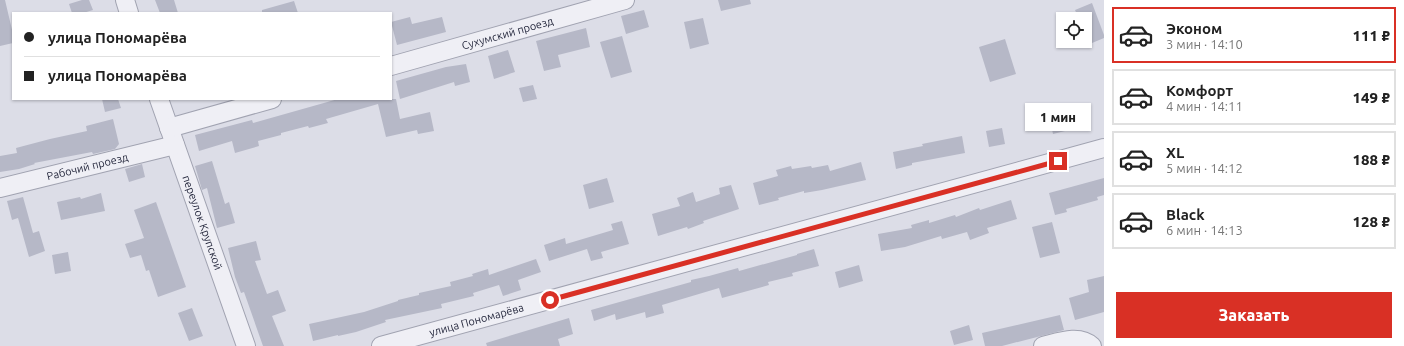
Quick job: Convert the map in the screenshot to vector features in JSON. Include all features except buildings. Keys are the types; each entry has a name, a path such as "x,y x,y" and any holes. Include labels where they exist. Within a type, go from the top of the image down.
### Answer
{"street":[{"path":"125,0 130,12"},
{"name":"Сухумский проезд","path":"392,66 625,0"},
{"name":"переулок Крупской","path":"159,100 246,346"},
{"path":"169,128 268,100"},
{"name":"Рабочий проезд","path":"0,188 175,145"},
{"name":"улица Пономарёва","path":"381,346 1104,148"},
{"path":"1043,346 1073,339 1089,343 1092,346"}],"route":[{"path":"550,300 1058,161"}]}
